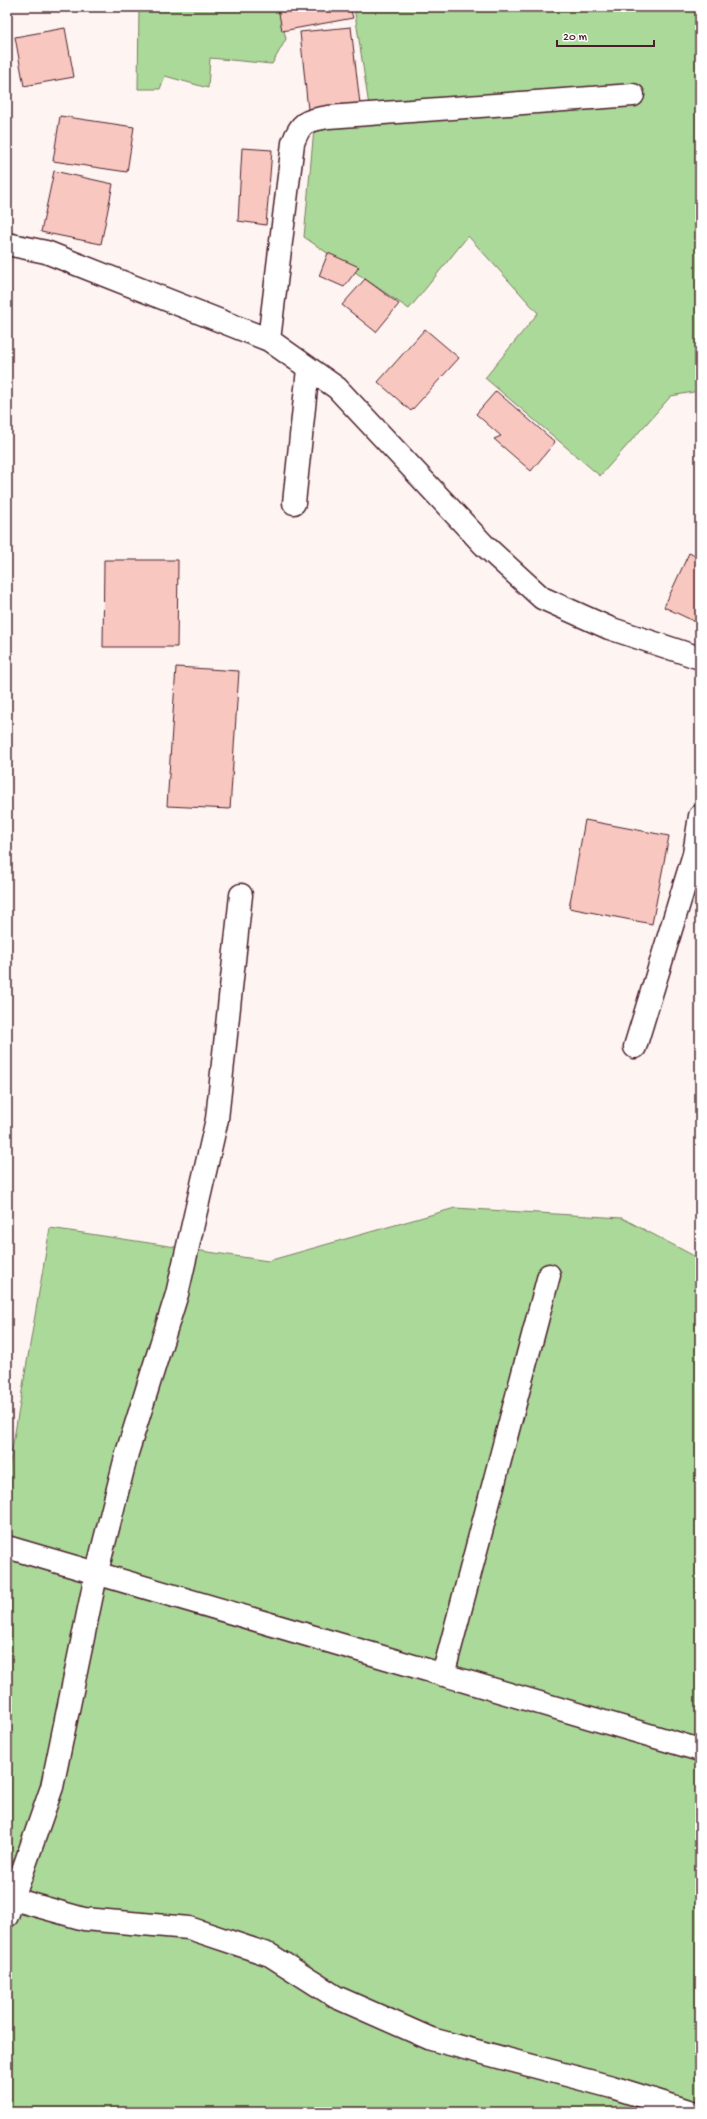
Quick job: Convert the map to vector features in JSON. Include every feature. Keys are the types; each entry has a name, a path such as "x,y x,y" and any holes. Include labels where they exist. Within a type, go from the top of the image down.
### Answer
{"street":[{"path":"269,340 293,143 298,128 310,121 328,117 633,95"},
{"path":"7,244 46,252 269,340 308,369 337,388 484,545 542,598 609,628 700,658"},
{"path":"294,503 308,369"},
{"path":"635,1047 694,854 700,816"},
{"path":"241,895 217,1119 177,1294 126,1453 96,1575 52,1787 10,1907 84,1919 189,1928 270,1956 336,1997 431,2039 612,2088 692,2112"},
{"path":"443,1675 549,1275"},
{"path":"7,1548 700,1750"}],"green space":[{"path":"139,7 279,7 286,39 272,64 210,58 208,88 165,76 160,89 138,89"},
{"path":"354,7 700,7 700,392 671,396 600,476 485,378 538,313 468,236 409,309 304,237 315,118 369,106"},
{"path":"455,1208 622,1218 700,1259 700,2112 7,2112 7,1479 50,1228 268,1261"}],"building":[{"path":"278,7 350,7 353,18 282,31"},
{"path":"7,26 10,91 7,91"},
{"path":"351,27 360,104 308,110 300,32"},
{"path":"65,28 74,77 24,86 15,37"},
{"path":"60,116 134,127 127,172 53,161"},
{"path":"242,148 272,150 266,225 238,221"},
{"path":"54,171 113,184 101,244 41,232"},
{"path":"328,253 359,267 344,287 319,276"},
{"path":"365,279 399,304 376,332 342,305"},
{"path":"425,329 459,358 411,411 378,382"},
{"path":"496,391 555,442 531,471 494,439 501,436 476,414"},
{"path":"689,553 700,558 700,624 664,607"},
{"path":"104,560 178,560 177,647 103,647"},
{"path":"176,667 239,671 230,809 167,806"},
{"path":"585,820 669,836 652,924 569,908"}]}
